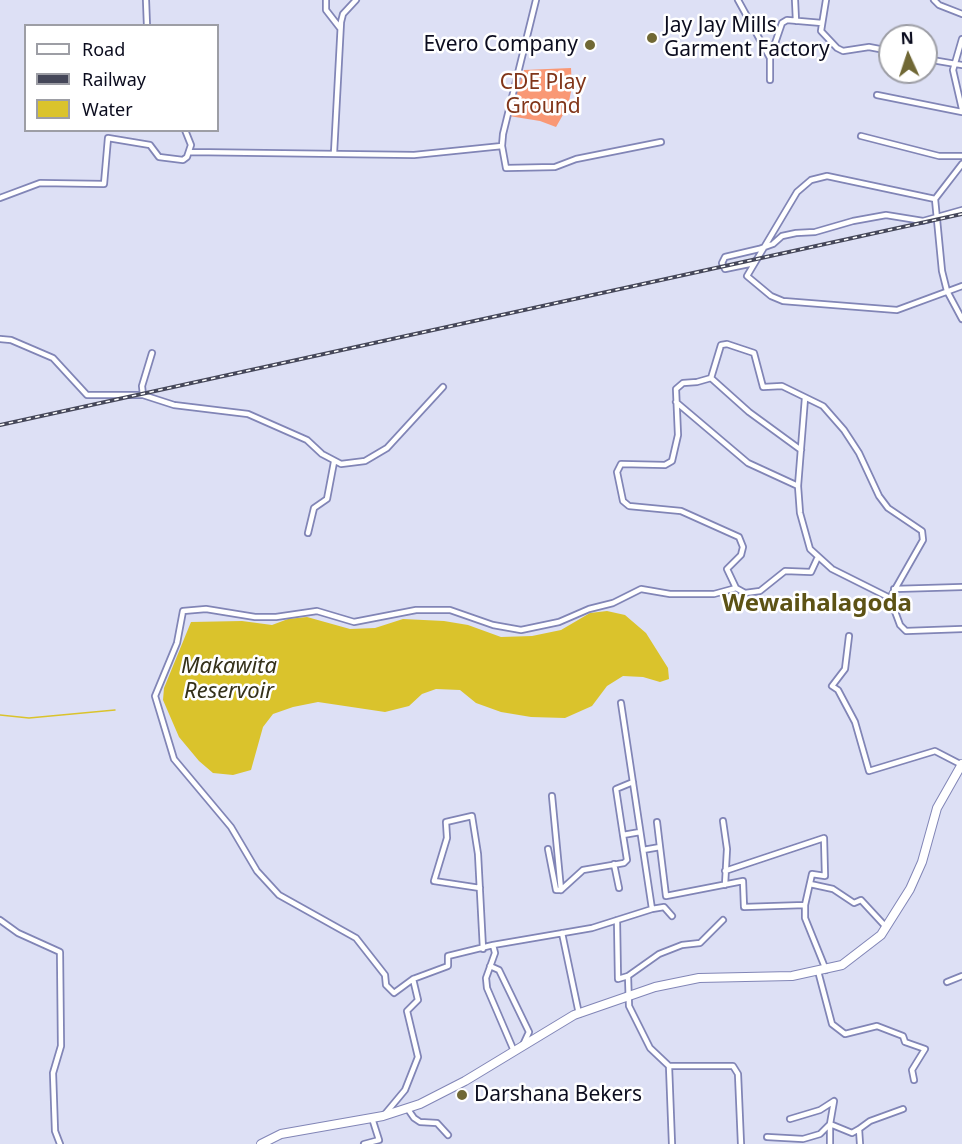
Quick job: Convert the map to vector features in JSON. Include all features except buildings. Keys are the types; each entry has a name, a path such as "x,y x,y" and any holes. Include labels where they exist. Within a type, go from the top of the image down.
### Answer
{"main road":[{"path":"261,1144 281,1134 383,1116 407,1108 465,1081 579,1014 655,987 699,978 792,976 842,965 881,934 910,889 922,862 937,808 962,764"}],"street":[{"path":"146,0 147,24"},
{"path":"326,0 326,10 340,28"},
{"path":"334,153 340,28 343,14 356,0"},
{"path":"536,0 502,146 506,168 514,170 555,167 576,159 661,142"},
{"path":"738,0 770,58"},
{"path":"795,0 796,21"},
{"path":"826,0 821,31 843,51 869,47 878,49"},
{"path":"934,0 939,5 962,14"},
{"path":"770,80 770,58 782,23 796,21 822,23"},
{"path":"877,95 962,110 957,90 955,65 962,39"},
{"path":"938,61 962,65"},
{"path":"0,198 40,183 104,184 108,138 150,145 159,157 183,160 190,152 191,145 186,132"},
{"path":"861,136 939,156 962,156"},
{"path":"190,152 414,154 502,146"},
{"path":"962,164 935,199 942,271 947,291 962,320"},
{"path":"935,199 827,176 811,180 797,192 754,263 748,279 771,296 795,304 897,310 962,286"},
{"path":"754,263 725,269 722,264 727,256 763,248 782,236 815,232 866,218 893,216 918,222 962,210"},
{"path":"0,339 11,340 52,358 87,395 143,395 174,405 248,414 307,440 334,462 356,463 381,452 443,387"},
{"path":"711,378 721,345 727,344 754,353 763,387 782,386 823,406 844,430 888,508 922,531 923,540 890,598"},
{"path":"143,395 142,387 152,353"},
{"path":"711,378 679,384 676,389 678,435 675,455 666,465 621,464 617,472 623,501 629,506 681,511 739,537 743,547 741,555 727,569 736,588"},
{"path":"711,378 749,412 801,450"},
{"path":"805,398 798,486 800,513 810,549 817,559 832,569 890,598 900,625 906,631 962,629"},
{"path":"676,402 748,463 798,486"},
{"path":"308,534 314,508 327,499 334,462"},
{"path":"672,916 664,907 652,909 562,933 448,956 448,966 413,979 394,993 386,985 385,975 356,938 279,895 257,871 231,827 174,759 155,696 177,642 183,611 206,609 255,617 276,617 317,611 354,622 416,610 450,610 493,625 521,630 559,622 589,609 613,603 641,589 670,594 714,594 736,588 753,594 785,571 811,572 817,559"},
{"path":"894,589 962,587"},
{"path":"849,636 845,669 832,686 838,690 855,722 869,771 935,751 962,764"},
{"path":"621,703 652,909"},
{"path":"548,849 556,891 561,890 583,870 624,863 627,860 616,789 633,782"},
{"path":"552,796 561,890"},
{"path":"480,888 434,881 447,838 446,822 471,816 478,854 483,937 483,949"},
{"path":"723,820 727,849 725,885"},
{"path":"657,822 666,896 743,881 744,907 805,905"},
{"path":"623,835 640,832"},
{"path":"725,871 824,838 825,876 812,874 805,905 805,918 822,971 832,1024 845,1034 877,1026 903,1036 905,1042 925,1049 912,1070 914,1080"},
{"path":"643,850 660,847"},
{"path":"614,864 619,888"},
{"path":"810,884 833,889 854,903 861,900 886,927"},
{"path":"0,920 18,933 60,952 61,1046 53,1073 56,1131 60,1144"},
{"path":"617,920 618,979 644,968 659,954 682,945 700,943 723,920"},
{"path":"562,933 579,1014"},
{"path":"494,945 495,953 486,978 487,988 514,1051"},
{"path":"490,966 499,970 529,1032 523,1045"},
{"path":"628,976 629,1006 650,1048 669,1066 733,1066 738,1074 741,1144"},
{"path":"947,982 962,976"},
{"path":"383,1116 405,1090 418,1057 407,1011 418,1000 413,979"},
{"path":"669,1066 672,1144"},
{"path":"790,1119 820,1110 834,1101 830,1144"},
{"path":"407,1108 420,1122 437,1123 448,1135"},
{"path":"831,1124 852,1132 870,1121 903,1109"},
{"path":"364,1144 379,1140 372,1118"},
{"path":"767,1137 803,1139 820,1134 831,1124"},
{"path":"859,1129 860,1144"}],"green space":[{"name":"CDE Play Ground","path":"571,68 572,87 568,106 556,127 540,121 509,116 524,70"}],"water":[{"name":"Makawita Reservoir","path":"607,611 625,615 646,633 668,668 669,679 660,682 643,677 623,676 607,686 592,706 565,718 531,717 501,712 476,703 460,690 436,689 422,694 409,706 385,712 318,702 273,714 263,727 251,770 233,775 213,773 199,761 179,737 163,700 164,688 191,622 242,621 272,625 288,619 307,617 350,629 375,628 403,619 468,625 501,637 532,636 561,630 590,613"}],"waterway":[{"path":"0,715 29,718 115,710"}],"railway":[{"path":"0,425 962,214"}],"place":[{"name":"Jay Jay Mills Garment Factory","path":"652,38"},
{"name":"Evero Company","path":"590,45"},
{"name":"Darshana Bekers","path":"462,1095"}],"district":[{"name":"Wewaihalagoda","path":"817,604"}]}
